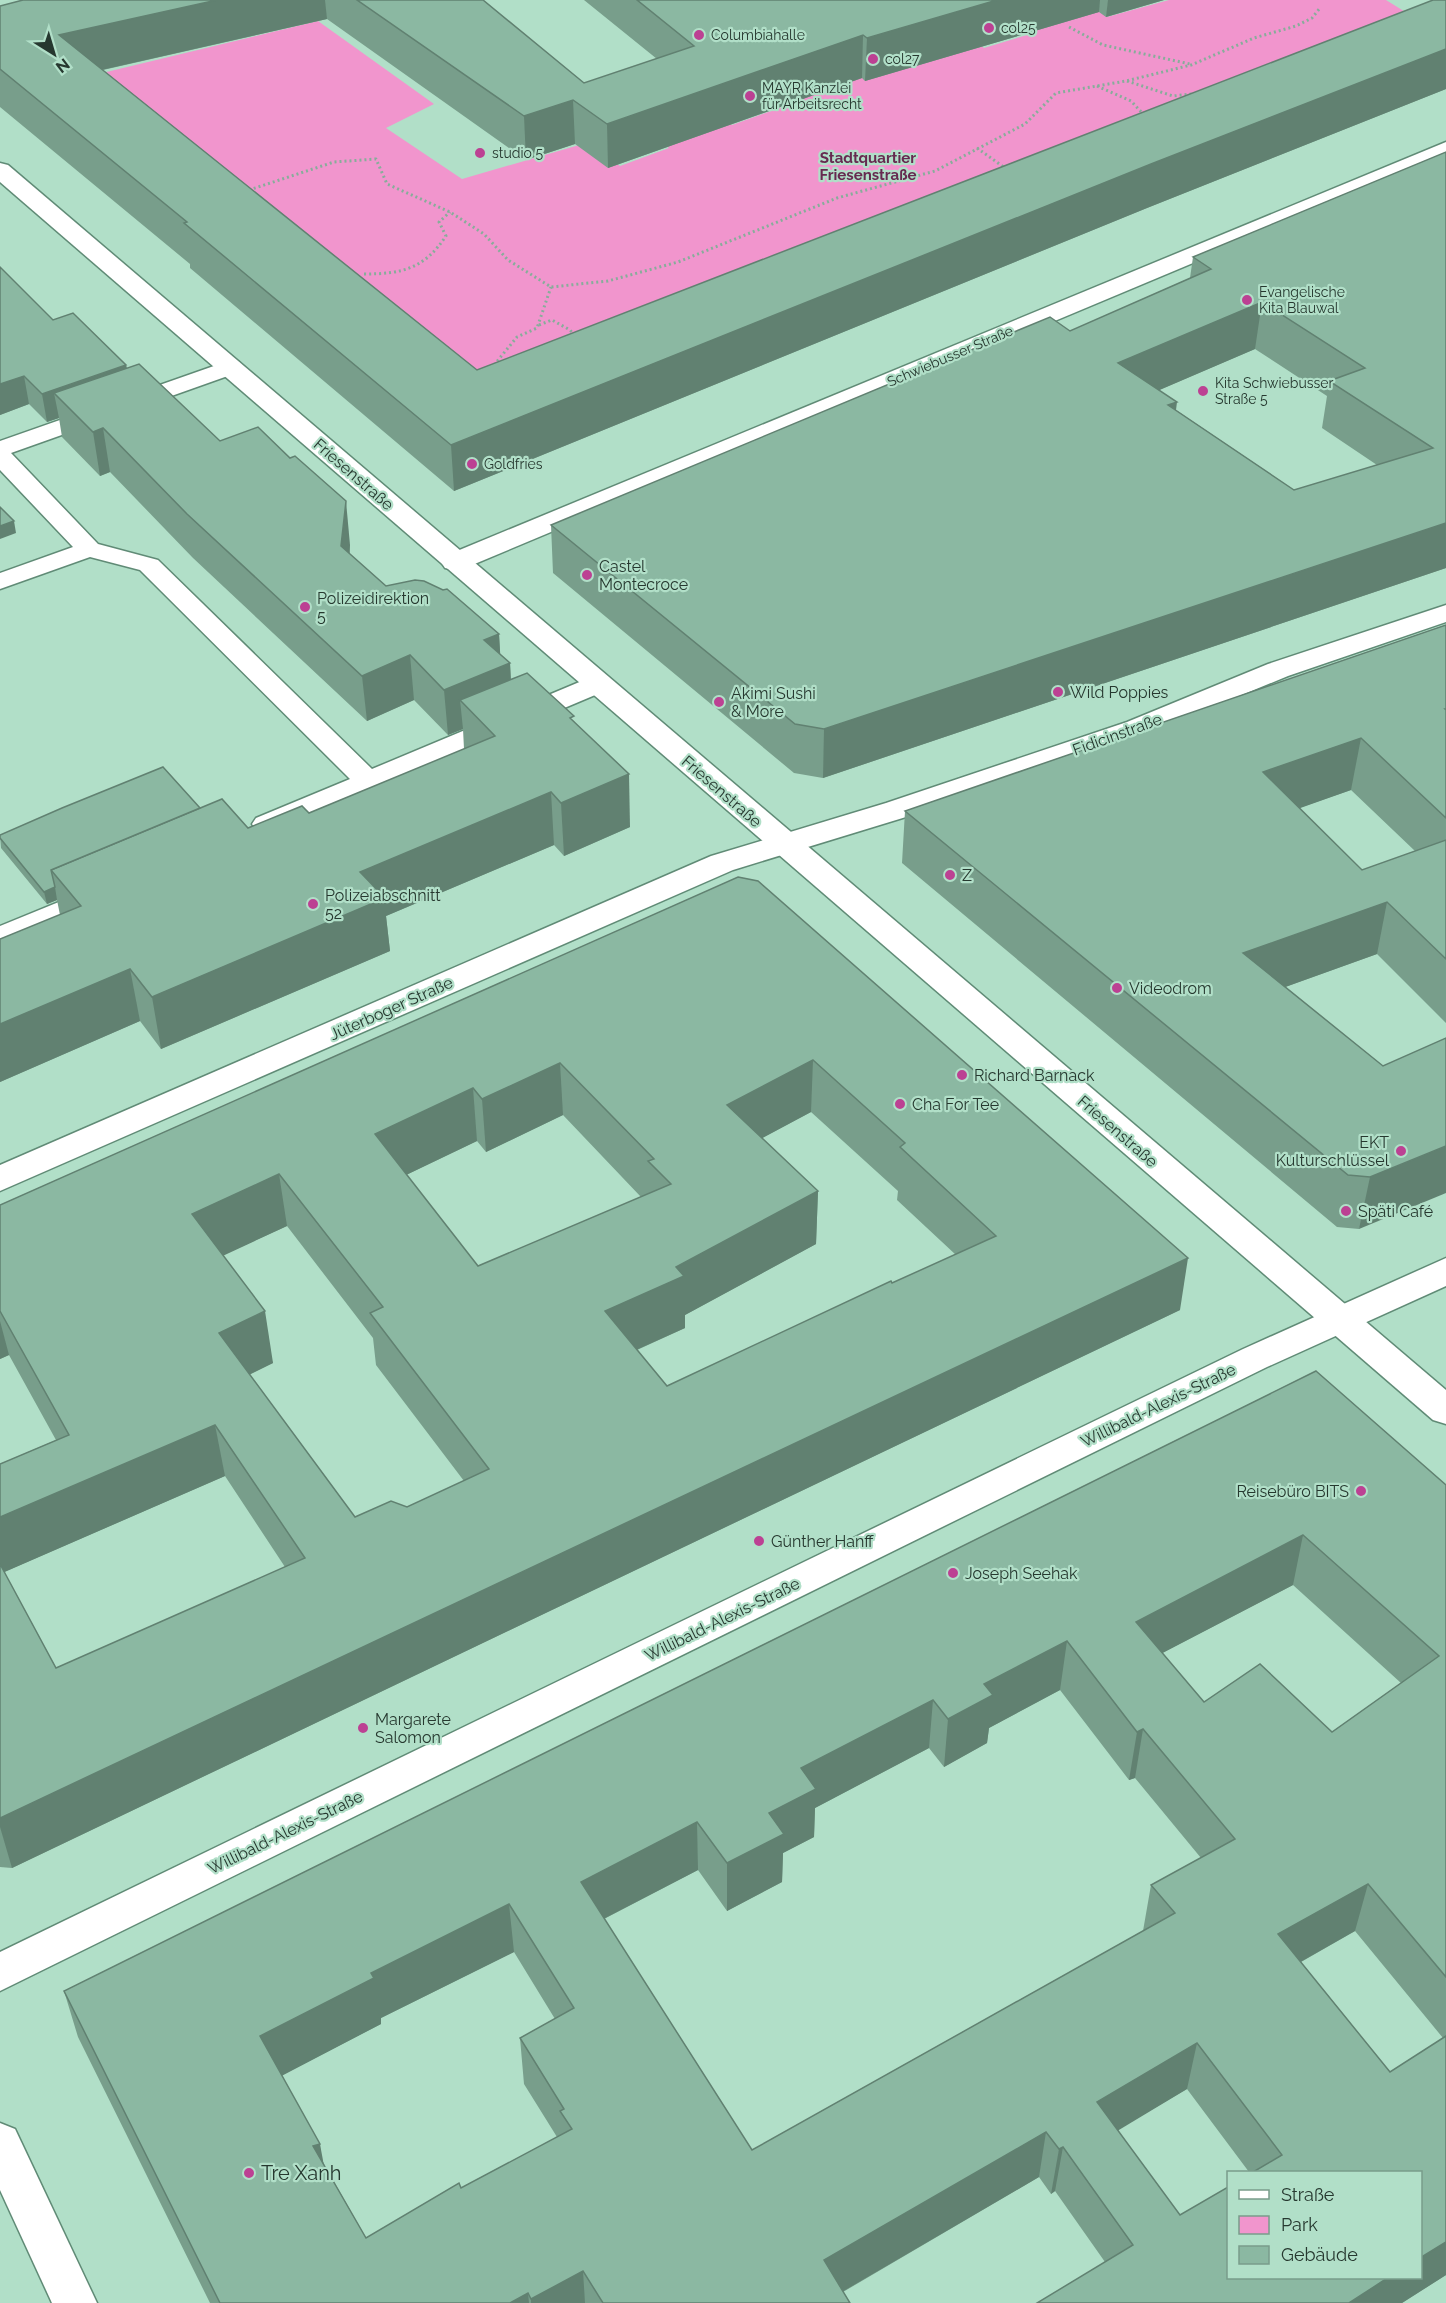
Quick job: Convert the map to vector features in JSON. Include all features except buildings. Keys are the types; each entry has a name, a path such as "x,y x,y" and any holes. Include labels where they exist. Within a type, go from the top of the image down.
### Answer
{"street":[{"name":"Schwiebusser Straße","path":"454,562 1446,149"},
{"name":"Friesenstraße","path":"0,170 231,367 454,562 1446,1410"},
{"name":"Fidicinstraße","path":"784,843 896,810 1137,729 1278,670 1446,613"},
{"name":"Jüterboger Straße","path":"0,1179 702,872 784,843"},
{"name":"Willibald-Alexis-Straße","path":"0,1972 1233,1368 1446,1271"},
{"path":"0,2143 75,2303"}],"lane":[{"path":"0,449 231,367"},
{"path":"0,456 89,549 149,565 368,781"},
{"path":"0,582 89,549"},
{"path":"238,836 598,684"},
{"path":"0,937 119,886"}],"path":[{"path":"245,192 334,162 375,159 387,184 450,212 484,234 508,260 551,287 608,281 678,262 837,198 934,171 1025,124 1056,93 1126,81 1191,64 1244,42 1296,26 1312,18 1320,8"},
{"path":"1069,27 1104,45 1191,64"},
{"path":"1126,81 1173,96 1193,94"},
{"path":"1096,86 1119,94 1142,109 1147,122"},
{"path":"976,148 1011,173"},
{"path":"364,274 383,274 419,266 436,253 446,237 439,222 450,212"},
{"path":"538,325 551,287"},
{"path":"492,368 517,336 552,320 570,330 581,342"}],"green space":[{"path":"1081,0 1107,17 1169,0 1386,0 1444,36 483,415 69,81 318,21 434,104 386,128 462,179 586,143 620,166 669,148 629,124 698,103 732,125 791,104 947,22 984,48 1030,34 996,9"}],"place":[{"name":"col25","path":"989,28"},
{"name":"Columbiahalle","path":"699,35"},
{"name":"col27","path":"873,59"},
{"name":"MAYR Kanzlei für Arbeitsrecht","path":"750,96"},
{"name":"studio 5","path":"480,153"},
{"name":"Evangelische Kita Blauwal","path":"1247,300"},
{"name":"Kita Schwiebusser Straße 5","path":"1203,391"},
{"name":"Goldfries","path":"472,464"},
{"name":"Castel Montecroce","path":"587,575"},
{"name":"Polizeidirektion 5","path":"305,607"},
{"name":"Wild Poppies","path":"1058,692"},
{"name":"Akimi Sushi & More","path":"719,702"},
{"name":"Z","path":"950,875"},
{"name":"Polizeiabschnitt 52","path":"313,904"},
{"name":"Videodrom","path":"1117,988"},
{"name":"Richard Barnack","path":"962,1075"},
{"name":"Cha For Tee","path":"900,1104"},
{"name":"EKT Kulturschlüssel","path":"1401,1151"},
{"name":"Späti Café","path":"1346,1211"},
{"name":"Reisebüro BITS","path":"1361,1491"},
{"name":"Günther Hanff","path":"759,1541"},
{"name":"Joseph Seehak","path":"953,1573"},
{"name":"Margarete Salomon","path":"363,1728"},
{"name":"Tre Xanh","path":"249,2173"}],"district":[{"name":"Stadtquartier Friesenstraße","path":"868,166"}]}
